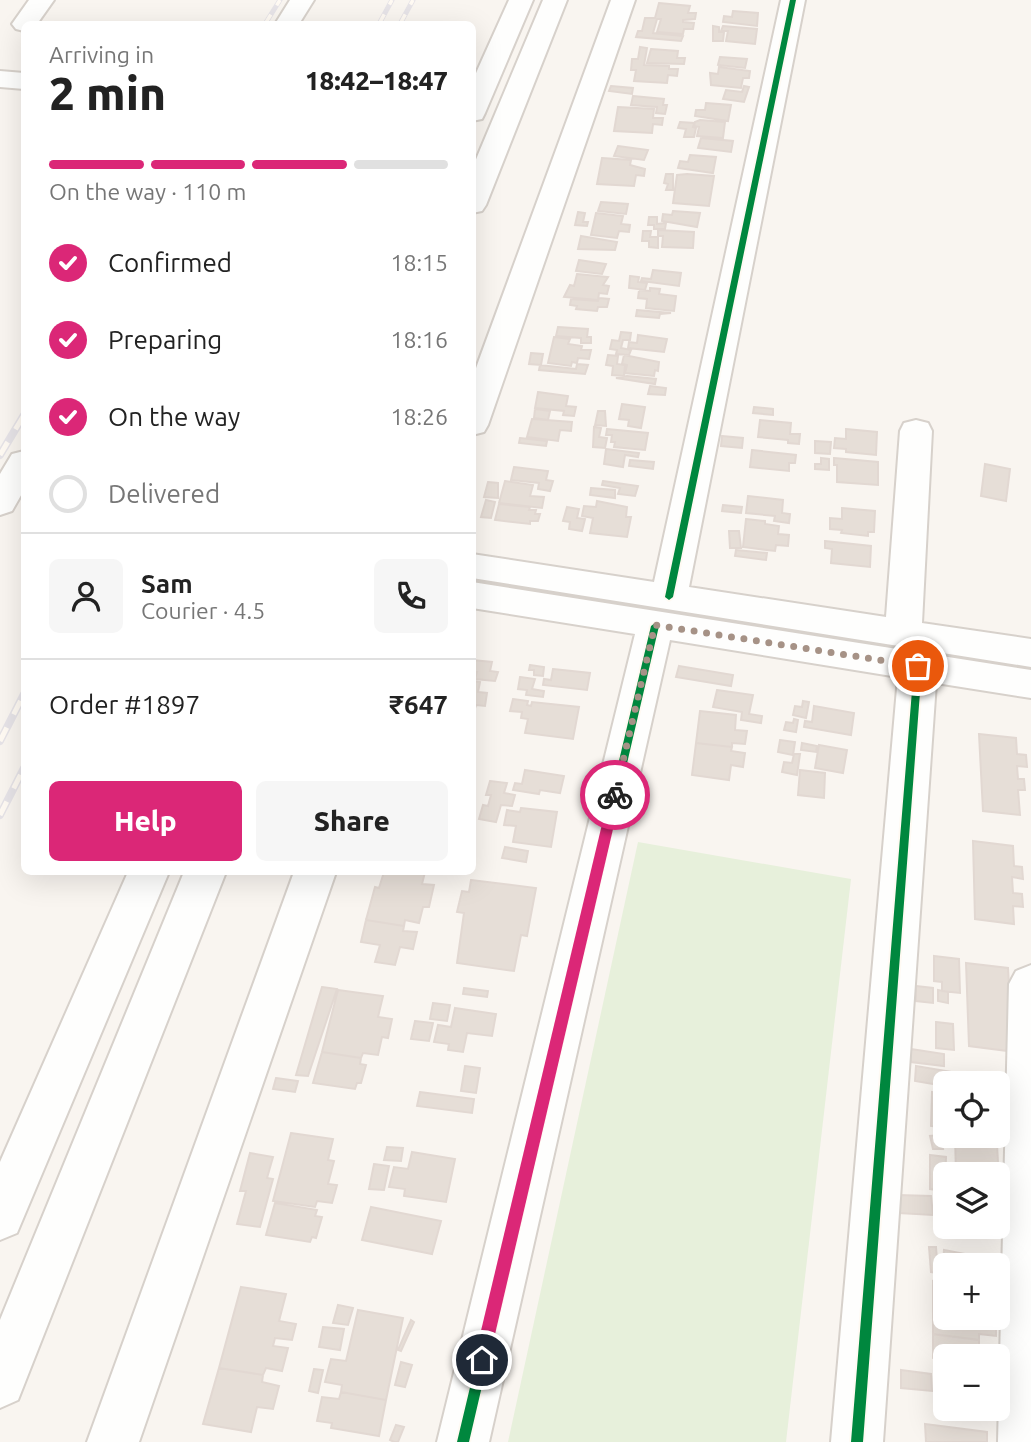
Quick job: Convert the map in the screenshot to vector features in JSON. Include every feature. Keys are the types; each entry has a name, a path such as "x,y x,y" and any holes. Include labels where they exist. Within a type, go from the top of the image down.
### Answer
{"street":[{"path":"27,21 42,0"},
{"path":"290,21 302,0"},
{"path":"476,104 521,0"},
{"path":"476,195 555,0"},
{"path":"476,414 623,0"},
{"path":"463,1442 662,611 793,0"},
{"path":"0,79 21,81"},
{"path":"857,1442 910,649 916,430"},
{"path":"0,503 21,467"},
{"path":"476,567 662,611"},
{"path":"476,594 662,611 910,649 1031,653"},
{"path":"910,649 1031,684"},
{"path":"0,1217 147,875"},
{"path":"0,1382 204,875"},
{"path":"113,1442 314,875"},
{"path":"1024,1442 1031,984"}],"green space":[{"path":"638,842 851,879 786,1442 508,1442"}],"building":[{"path":"659,3 690,6 688,13 696,13 695,19 683,20 694,23 693,29 684,29 683,34 657,32 661,19 657,19 653,33 683,36 681,41 636,37 638,31 642,31 645,18 655,18"},
{"path":"733,11 758,13 757,26 723,22 724,16 732,17"},
{"path":"713,26 719,27 719,32 724,32 723,41 713,41"},
{"path":"723,26 757,29 755,44 726,41 728,31 721,31"},
{"path":"640,47 647,48 644,65 678,69 677,76 668,75 667,83 634,81 636,70 631,70 632,59 638,59"},
{"path":"651,49 678,51 677,58 685,58 684,64 647,63"},
{"path":"720,57 747,59 745,68 718,65"},
{"path":"719,67 750,71 749,78 743,78 741,88 711,85 710,73 718,74"},
{"path":"611,86 633,88 632,94 609,91"},
{"path":"744,86 749,87 744,102 723,99 726,90 742,92"},
{"path":"633,96 664,99 663,105 667,105 665,114 656,113 657,107 631,105"},
{"path":"706,103 731,105 728,121 695,116 696,110 705,110"},
{"path":"618,107 654,109 653,118 663,118 662,125 653,124 652,133 614,131"},
{"path":"680,122 694,123 694,137 684,137 686,129 678,128"},
{"path":"695,122 725,122 723,138 697,136 699,127 694,126"},
{"path":"701,138 733,141 731,152 698,148"},
{"path":"618,146 648,150 644,160 614,156"},
{"path":"690,155 716,157 713,173 678,168 680,161 688,162"},
{"path":"602,158 631,160 630,165 645,169 644,176 636,175 634,186 597,184"},
{"path":"666,174 673,174 673,190 666,190"},
{"path":"677,175 714,176 709,206 673,203"},
{"path":"601,202 628,204 626,214 598,211"},
{"path":"673,211 700,213 697,227 662,221 663,214 672,215"},
{"path":"578,212 585,213 583,222 588,222 587,226 575,225"},
{"path":"596,213 623,216 621,224 630,225 629,232 619,231 617,238 591,235"},
{"path":"649,217 657,217 657,224 666,223 665,229 654,229 654,225 648,225"},
{"path":"658,230 694,232 693,248 662,247 663,236 658,236"},
{"path":"643,231 651,231 650,237 658,237 658,248 649,247 649,241 642,241"},
{"path":"581,236 617,242 615,250 578,249"},
{"path":"579,260 606,264 602,274 576,271"},
{"path":"653,270 681,273 679,286 641,281 642,278 651,279"},
{"path":"577,274 608,277 603,285 609,286 607,294 599,293 598,300 564,297 570,285 574,286"},
{"path":"630,276 639,277 638,282 647,283 645,290 629,288"},
{"path":"650,288 660,289 659,294 676,296 674,311 646,308 647,299 638,298 639,290 650,291"},
{"path":"599,298 609,299 607,307 598,307 597,311 576,309 577,306 570,305 571,299 598,301"},
{"path":"637,310 671,313 660,314 659,318 636,316"},
{"path":"558,327 588,329 587,337 591,337 591,343 581,343 581,338 556,336"},
{"path":"621,332 631,333 630,340 623,340 621,348 631,350 629,355 616,354 617,350 610,349 612,340 619,341"},
{"path":"638,335 667,339 664,352 628,348 629,342 637,343"},
{"path":"554,337 570,339 568,344 582,346 581,350 591,350 589,359 578,358 577,363 572,362 571,366 548,363"},
{"path":"531,353 543,354 541,365 529,364"},
{"path":"608,355 618,356 617,364 625,365 624,376 612,375 613,366 606,365"},
{"path":"624,355 659,362 658,371 655,370 654,376 625,373 627,365 622,364"},
{"path":"577,364 588,365 585,374 539,370 540,365 576,369"},
{"path":"627,376 656,379 655,384 616,378"},
{"path":"650,386 666,388 665,395 648,394"},
{"path":"538,392 568,396 566,406 576,407 574,416 563,415 564,411 535,408"},
{"path":"622,404 645,407 641,428 628,426 629,420 619,419"},
{"path":"754,407 773,409 773,415 753,413"},
{"path":"535,409 550,411 548,420 534,418"},
{"path":"598,411 605,411 606,426 595,425"},
{"path":"532,419 572,422 571,431 560,430 558,441 527,437"},
{"path":"760,420 791,423 790,434 800,434 799,444 758,437"},
{"path":"594,427 601,428 599,437 607,438 605,448 593,447"},
{"path":"607,429 648,433 645,450 614,447 615,442 611,442 612,435 606,435"},
{"path":"846,429 877,432 876,455 834,448 835,438 846,439"},
{"path":"722,436 743,438 742,448 721,446"},
{"path":"520,438 547,441 546,446 519,443"},
{"path":"815,441 831,442 830,454 815,453"},
{"path":"606,449 639,453 638,457 625,455 623,467 604,464"},
{"path":"752,450 796,455 795,463 789,463 789,471 750,467"},
{"path":"821,458 829,459 829,470 815,469 815,464 821,464"},
{"path":"834,458 878,462 878,485 837,482 837,465 834,465"},
{"path":"630,460 654,462 653,469 629,466"},
{"path":"985,464 1010,469 1006,501 981,496"},
{"path":"514,467 548,471 546,480 553,481 550,491 538,489 539,483 511,480"},
{"path":"505,481 533,485 530,496 544,497 542,508 499,503"},
{"path":"603,481 638,486 635,496 618,494 620,488 602,485"},
{"path":"488,482 498,483 498,498 484,497"},
{"path":"591,488 615,490 615,498 590,495"},
{"path":"748,496 783,500 782,513 790,514 789,523 774,521 775,516 746,513"},
{"path":"486,500 495,502 491,518 481,517"},
{"path":"597,501 627,507 626,517 631,517 627,537 590,533 593,518 582,516 584,506 596,507"},
{"path":"499,504 530,507 529,510 536,510 535,514 540,514 538,521 530,521 530,524 495,520"},
{"path":"723,505 742,507 741,513 722,511"},
{"path":"567,507 579,509 577,518 585,519 582,531 569,529 570,522 563,521"},
{"path":"842,508 875,511 874,532 868,532 868,536 830,529 830,518 842,519"},
{"path":"746,519 779,526 778,534 789,535 788,546 776,545 775,551 743,547"},
{"path":"729,531 739,531 741,548 730,548"},
{"path":"825,541 871,546 870,567 831,563 832,549 825,548"},
{"path":"736,550 767,553 766,560 735,556"},
{"path":"476,660 492,662 490,671 498,672 495,681 476,679"},
{"path":"530,665 544,667 543,676 534,675 534,670 529,670"},
{"path":"679,666 733,675 731,686 676,677"},
{"path":"553,669 590,673 587,690 543,685 544,679 551,680"},
{"path":"520,677 535,679 532,689 544,691 543,697 526,695 527,690 518,689"},
{"path":"476,682 480,682 478,692 487,693 485,706 476,705"},
{"path":"717,690 753,695 749,714 762,716 761,723 741,720 742,712 713,707"},
{"path":"513,699 528,701 527,705 531,706 532,702 579,707 573,739 525,733 528,719 521,718 522,712 510,711"},
{"path":"803,701 809,702 806,718 793,715 795,706 802,707"},
{"path":"814,706 854,713 851,735 804,727 805,721 812,722"},
{"path":"700,711 736,715 735,730 747,731 745,744 732,743 732,747 696,743"},
{"path":"794,719 798,720 796,732 784,730 786,722 793,723"},
{"path":"979,734 1016,738 1017,754 1026,755 1027,767 1017,766 1018,779 1024,779 1025,790 1018,790 1020,815 983,811"},
{"path":"780,740 795,742 793,755 778,752"},
{"path":"696,743 732,747 731,751 745,753 743,767 731,765 729,780 692,775"},
{"path":"802,743 817,746 816,752 801,750"},
{"path":"819,745 847,750 843,773 815,768"},
{"path":"794,754 800,754 797,775 782,772 784,762 792,763"},
{"path":"525,770 564,776 560,793 540,790 539,794 513,790 515,783 522,784"},
{"path":"800,770 825,773 824,798 798,795"},
{"path":"490,781 507,783 504,793 515,795 512,806 501,805 496,822 479,819 483,805 488,806 491,795 486,795"},
{"path":"521,808 557,812 551,847 513,842 516,826 504,825 507,810 520,812"},
{"path":"973,841 1013,846 1014,866 1022,867 1023,879 1012,877 1013,893 1022,894 1023,907 1013,906 1014,924 975,919"},
{"path":"505,847 528,851 526,862 502,858"},
{"path":"383,875 424,875 422,884 434,885 429,907 423,907 419,923 405,920 404,926 366,920 375,887 379,888"},
{"path":"471,880 536,888 527,936 521,935 514,971 457,963 464,913 457,912 462,891 469,892"},
{"path":"366,920 404,926 403,931 417,932 413,949 400,947 395,965 375,962 380,945 361,942"},
{"path":"934,956 959,959 960,993 942,991 942,982 934,981"},
{"path":"966,963 1008,968 1009,986 1020,1004 1008,1003 1009,1020 1020,1035 1007,1034 1008,1051 969,1046"},
{"path":"916,986 933,988 933,1003 916,1001"},
{"path":"322,987 337,989 308,1076 296,1075"},
{"path":"464,988 488,991 487,997 463,994"},
{"path":"338,990 383,996 378,1017 392,1019 388,1038 382,1037 378,1055 363,1053 361,1058 322,1052"},
{"path":"938,990 948,992 948,1003 938,1001"},
{"path":"433,1003 450,1005 447,1021 430,1019"},
{"path":"455,1008 496,1014 492,1036 467,1033 463,1052 448,1050 449,1044 434,1042 438,1025 451,1027"},
{"path":"415,1021 433,1023 429,1041 411,1039"},
{"path":"936,1022 953,1024 954,1050 936,1048"},
{"path":"911,1049 944,1054 944,1066 911,1062"},
{"path":"322,1052 361,1058 360,1064 366,1065 361,1083 357,1083 355,1089 313,1083"},
{"path":"465,1066 480,1068 476,1093 461,1091"},
{"path":"916,1066 946,1071 933,1071 933,1084 915,1081"},
{"path":"276,1078 298,1081 295,1092 273,1089"},
{"path":"420,1092 474,1099 472,1113 417,1106"},
{"path":"932,1092 933,1126 931,1126"},
{"path":"291,1133 333,1139 328,1160 334,1161 328,1184 337,1185 332,1203 317,1201 315,1207 273,1201"},
{"path":"387,1147 403,1148 401,1161 384,1160"},
{"path":"955,1148 997,1148 998,1162 956,1162"},
{"path":"412,1152 455,1159 446,1202 404,1196 405,1189 389,1187 394,1167 408,1169"},
{"path":"250,1153 273,1157 267,1178 273,1179 260,1227 237,1224 246,1191 240,1191"},
{"path":"930,1155 946,1157 946,1162 933,1162 933,1189 930,1189"},
{"path":"374,1164 389,1166 384,1190 369,1189"},
{"path":"898,1195 931,1196 933,1215 899,1213"},
{"path":"275,1203 317,1210 315,1216 322,1217 316,1238 312,1237 310,1242 266,1235"},
{"path":"371,1207 441,1221 432,1254 362,1240"},
{"path":"929,1247 936,1247 936,1253 933,1253 933,1272"},
{"path":"241,1287 286,1294 279,1321 296,1324 292,1340 275,1338 273,1346 288,1348 282,1371 266,1368 263,1375 219,1368"},
{"path":"338,1305 353,1308 348,1325 333,1323"},
{"path":"358,1310 403,1318 386,1400 341,1392 342,1385 325,1382 331,1359 346,1361"},
{"path":"411,1320 414,1322 401,1351 398,1350"},
{"path":"323,1327 344,1329 340,1350 319,1347"},
{"path":"933,1330 996,1330 996,1336 979,1334 979,1340 933,1334"},
{"path":"933,1334 979,1340 979,1344 933,1344"},
{"path":"401,1362 412,1365 405,1387 395,1385"},
{"path":"219,1368 263,1375 262,1382 279,1386 273,1409 257,1407 251,1432 203,1424"},
{"path":"314,1369 323,1370 318,1393 309,1391"},
{"path":"901,1370 931,1374 932,1391 901,1388"},
{"path":"341,1392 386,1400 379,1436 331,1428 332,1423 317,1421 322,1397 339,1399"},
{"path":"925,1424 987,1432 987,1442 926,1442"},
{"path":"396,1425 404,1427 398,1442 394,1442 390,1440"}],"railway":[{"path":"267,21 280,0"},
{"path":"381,21 392,0"},
{"path":"402,21 413,0"},
{"path":"0,455 21,420"},
{"path":"0,741 21,700"},
{"path":"0,815 21,774"}],"cycle path":[{"path":"669,597 793,0"},
{"path":"463,1442 655,626"},
{"path":"857,1442 918,666"}],"way so far":[{"path":"615,795 655,625 918,666"}],"route":[{"path":"482,1360 615,795"}]}
